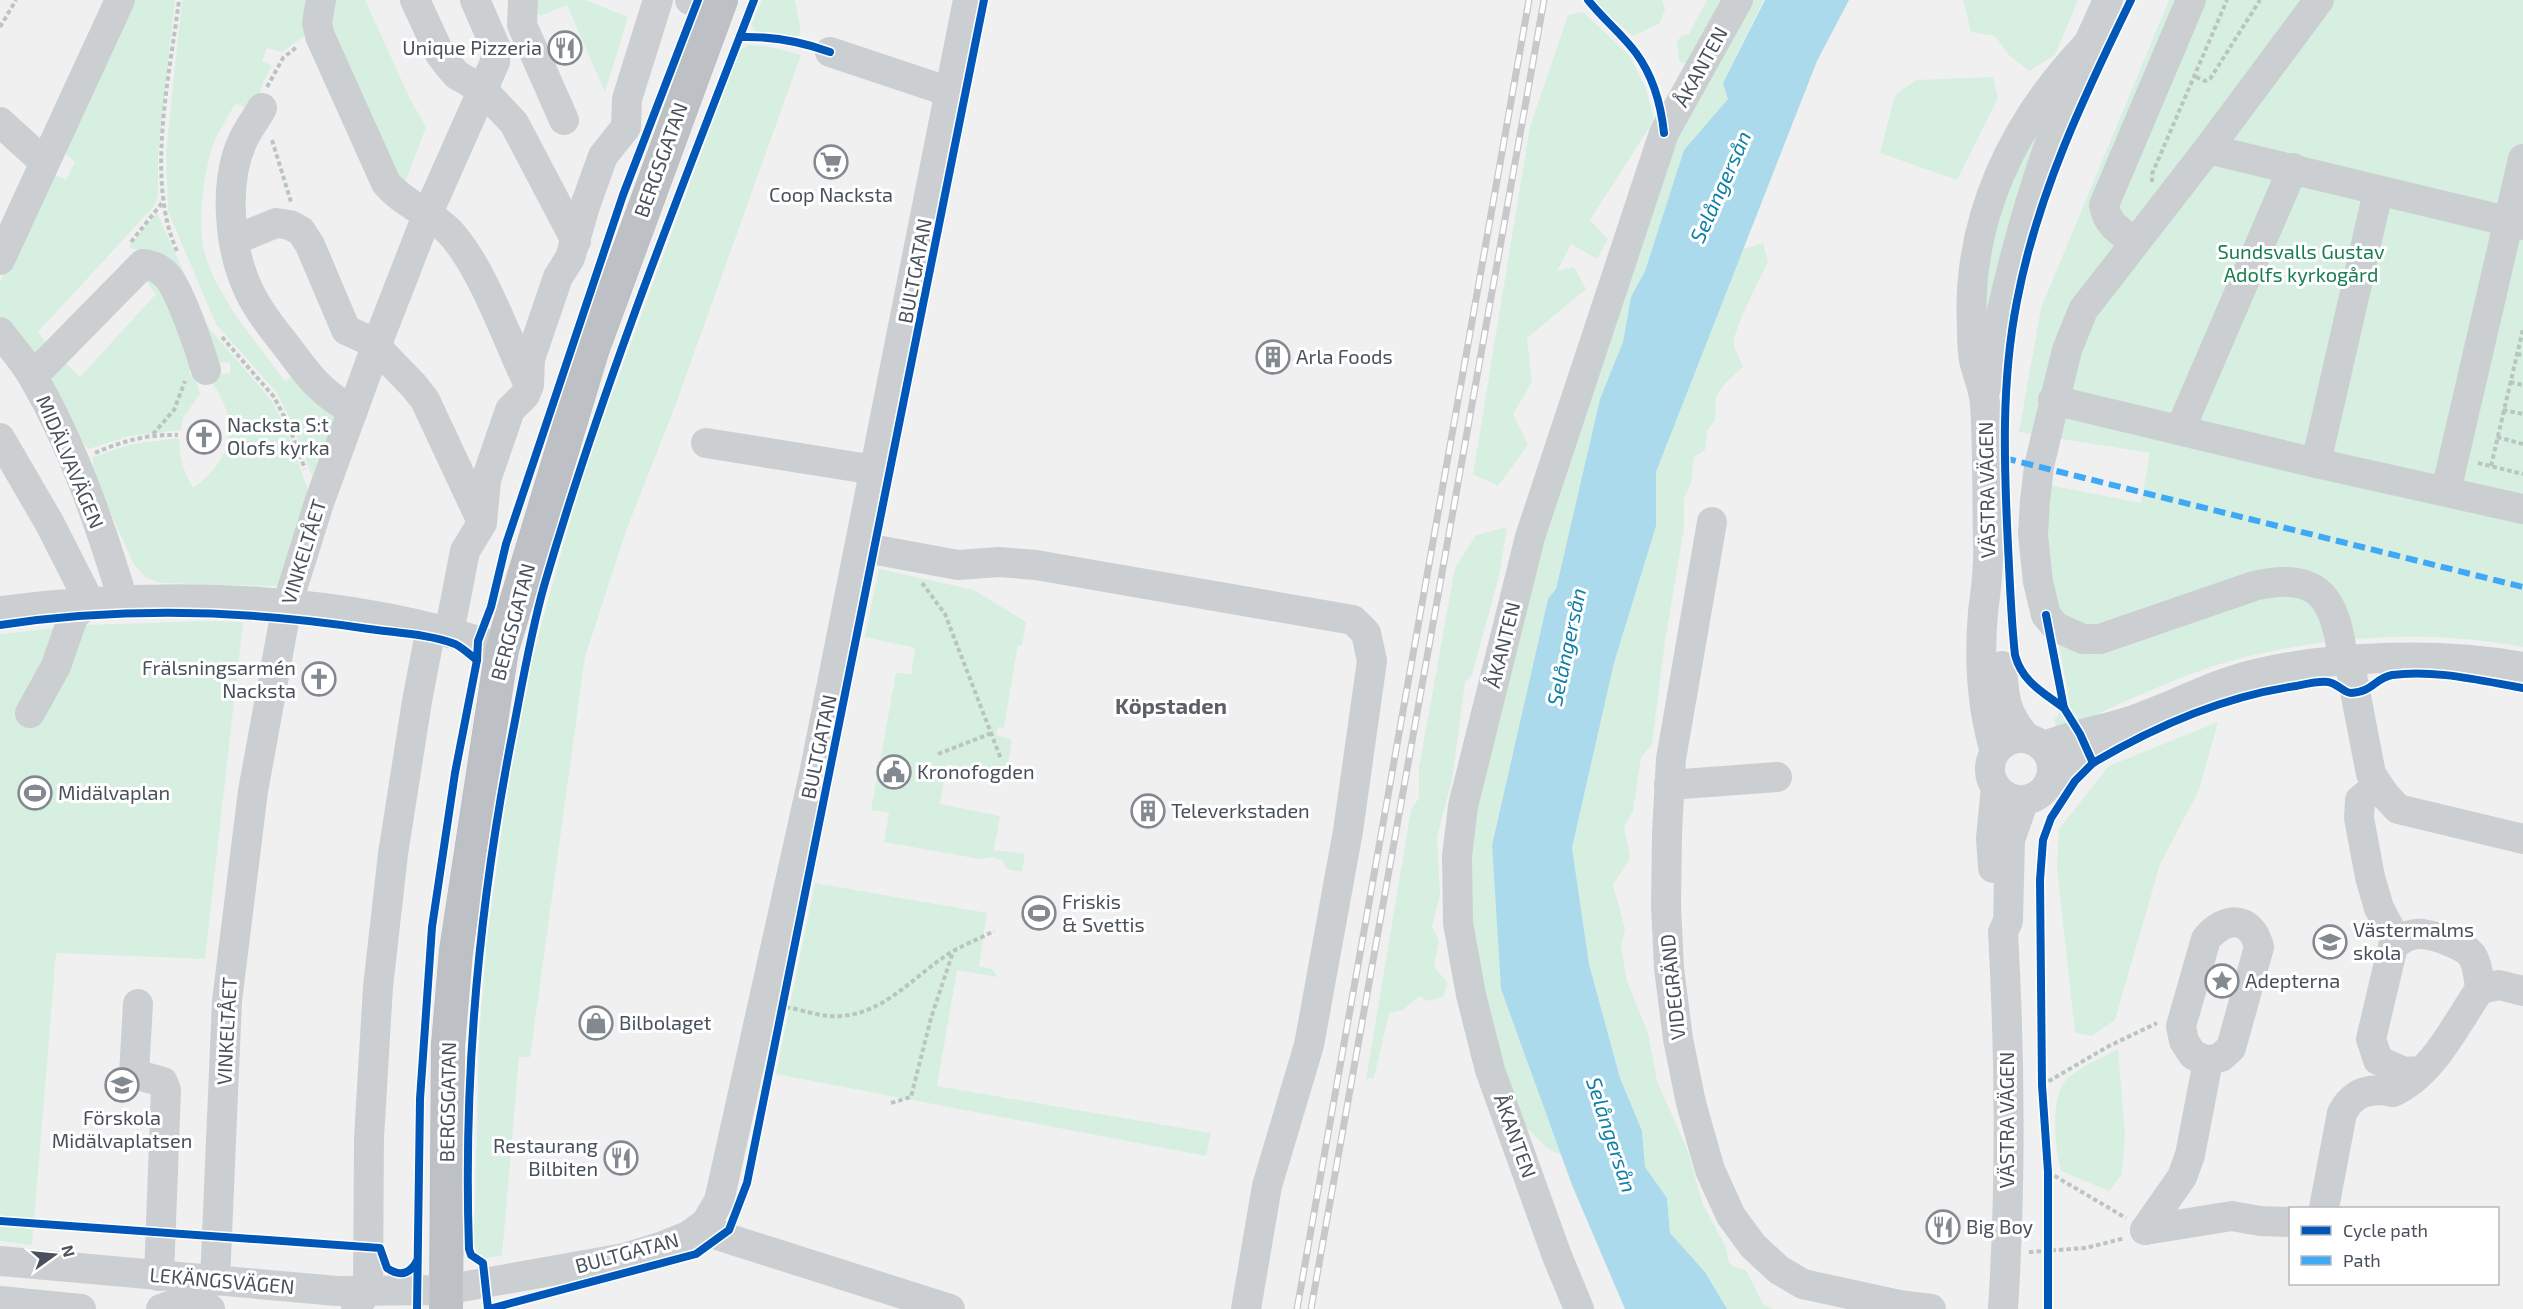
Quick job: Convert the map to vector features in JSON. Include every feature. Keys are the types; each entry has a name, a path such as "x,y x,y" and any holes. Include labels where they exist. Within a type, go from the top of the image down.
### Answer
{"highway":[{"name":"BERGSGATAN","path":"446,1300 448,1045 456,951 502,649 592,351 709,4"}],"street":[{"path":"0,260 120,0"},
{"path":"321,0 317,23 320,36 386,183 404,201 428,213 454,236 470,259 529,385"},
{"path":"415,0 440,54 457,75 483,90 514,123 527,143 576,241"},
{"name":"VINKELTÅET","path":"212,1295 227,1001 253,791 287,605 319,503 377,344 428,213 495,62 496,48 475,0"},
{"path":"523,0 522,25 564,120"},
{"path":"361,1300 378,987 393,854 417,702 465,551 482,523 486,480 510,410 525,395 529,385 530,358 558,277 570,258 603,156 626,127 627,99 658,0"},
{"name":"BULTGATAN","path":"446,1300 624,1258 688,1236 706,1223 719,1200 860,547 968,0"},
{"name":"ÅKANTEN","path":"1579,1309 1557,1256 1490,1070 1471,994 1458,923 1457,856 1463,806 1530,537 1664,133 1738,0"},
{"name":"VÄSTRA VÄGEN","path":"1984,401 2012,263 2044,161 2086,46 2108,0"},
{"path":"2134,241 2113,226 2106,216 2104,205 2191,0"},
{"path":"2319,0 2208,149 2134,241 2083,310 2067,350 2039,466 2035,501 2034,546 2046,615 2056,627 2083,639 2100,639 2254,586 2287,581 2313,588 2327,600 2340,629 2371,774 2378,786 2398,809 2523,838"},
{"name":"VÄSTRA VÄGEN","path":"1995,752 1986,715 1982,665 1983,612 1989,578 1984,401 1974,358 1971,294 1979,232 1992,188 2007,155 2059,75 2086,46"},
{"path":"830,52 950,92"},
{"path":"262,108 243,141 233,174 235,240 249,291 265,318 318,388 335,401 353,410"},
{"path":"0,122 44,162"},
{"path":"2208,149 2293,168 2378,192 2515,223"},
{"path":"2446,491 2515,223 2523,159"},
{"path":"2180,429 2293,168"},
{"path":"2316,463 2378,192"},
{"path":"235,240 276,224 290,225 301,231 310,245 346,330 377,344 425,400 482,523"},
{"path":"33,376 143,264 152,265 168,277 197,340 194,377"},
{"name":"MIDÄLVAVÄGEN","path":"0,332 33,376 57,424 94,511 123,600"},
{"path":"2054,400 2316,463 2523,509"},
{"path":"0,438 50,524 89,601"},
{"path":"706,443 875,470"},
{"name":"VIDEGRÄND","path":"1712,522 1671,759 1669,785 1666,906 1669,968 1678,1039 1691,1103 1710,1170 1731,1216 1753,1246 1779,1269 1803,1284 1899,1305 1931,1309"},
{"path":"860,547 958,565 999,562 1036,565 1353,620 1366,633 1372,661 1346,842 1309,1045 1267,1186 1246,1309"},
{"name":"VÄSTRA VÄGEN","path":"1989,578 1997,590 2004,696 2009,715 2035,742"},
{"path":"0,611 89,601 123,600 315,606 403,621 502,649"},
{"path":"30,713 56,666 73,617 89,601"},
{"path":"2125,723 2050,780 2042,792 2024,800 2009,798 1996,788 1990,770 1995,752 2007,741 2057,740 2125,723 2203,691 2254,674 2346,660 2493,661 2523,667"},
{"path":"2035,742 2052,765 2050,780"},
{"path":"1669,785 1777,777"},
{"path":"2378,786 2360,800 2359,818 2379,908 2397,942"},
{"name":"VÄSTRA VÄGEN","path":"1996,788 1991,838 1996,920 2003,932"},
{"name":"VÄSTRA VÄGEN","path":"2002,1309 2006,1252 2008,1041 2003,932 2008,921 2010,840 2024,800"},
{"path":"2231,922 2245,924 2256,934 2259,947 2231,1048 2221,1058 2208,1060 2193,1055 2184,1041 2181,1026 2206,939 2215,928 2231,922"},
{"path":"2421,1071 2404,1072 2391,1068 2378,1060 2373,1050 2371,1039 2393,946 2409,936 2423,934 2463,948 2474,961 2480,989"},
{"path":"2324,1207 2342,1113 2348,1101 2360,1092 2378,1089 2393,1092 2412,1081 2430,1063 2480,989 2499,985 2523,991"},
{"path":"138,1004 134,1074 163,1082 166,1090 159,1276"},
{"path":"2145,1230 2182,1177 2190,1155 2208,1060"},
{"path":"2145,1230 2232,1216 2260,1221 2289,1222"},
{"path":"706,1223 720,1236 950,1309"},
{"name":"LEKÄNGSVÄGEN","path":"0,1261 159,1276 212,1295 337,1291 361,1300 446,1300"},
{"path":"161,1309 212,1295"},
{"path":"0,1301 81,1309"}],"path":[{"path":"0,27 16,0"},
{"path":"2168,199 2153,185 2152,174 2196,77 2227,0"},
{"path":"2196,77 2205,81 2214,75 2260,0"},
{"path":"125,250 162,203"},
{"path":"2491,466 2523,329"},
{"path":"2517,354 2523,355"},
{"path":"149,436 174,410 194,377"},
{"path":"2510,382 2523,385"},
{"path":"2503,410 2523,414"},
{"path":"93,454 120,442 157,435 178,435"},
{"path":"2497,437 2523,444"},
{"path":"2454,458 2523,474"},
{"path":"921,582 945,614 1001,759"},
{"path":"938,754 992,734"},
{"path":"783,1006 839,1017 856,1014 887,1000 953,951 994,930"},
{"path":"891,1103 911,1097 931,1018 953,951"},
{"path":"780,1017 785,994"},
{"path":"2042,1085 2109,1046 2157,1023 2181,1026"},
{"path":"2043,1074 2043,1096"},
{"path":"2048,1161 2048,1184"},
{"path":"2048,1172 2145,1230"},
{"path":"2006,1252 2048,1253 2086,1248 2145,1230"},
{"path":"2048,1241 2048,1264"}],"green space":[{"path":"129,0 175,0 158,154 158,196 154,206 38,332 49,347 39,358 0,315 0,282 52,174 66,180 75,162 62,151"},
{"path":"182,0 313,0 307,34 282,52 267,48 262,61 272,66 263,82 255,110 235,104 213,145 206,171 201,231 206,258 221,291 230,307 285,381 298,372 338,414 315,485 292,423 277,393 216,324 168,211 166,152"},
{"path":"326,0 365,0 410,99 426,127 403,188 324,23"},
{"path":"535,0 585,0 628,17 605,92 567,5 540,16 535,10"},
{"path":"762,0 795,0 801,33 797,37 755,31 751,25"},
{"path":"1590,0 1662,0 1665,9 1660,23 1633,36"},
{"path":"1707,0 1726,0 1692,65 1679,61 1677,42 1682,35 1689,34"},
{"path":"1747,0 1764,0 1723,83 1728,99 1684,150 1645,271 1631,297 1623,342 1600,399 1556,589 1548,599 1492,844 1501,989 1562,1155 1548,1149 1524,1125 1499,1049 1481,984 1470,925 1470,835 1532,569 1669,138"},
{"path":"1963,0 2078,0 2055,55 2029,71 2009,55 1995,36 1971,32"},
{"name":"Sundsvalls Gustav Adolfs kyrkogård","path":"2169,0 2523,0 2523,647 2455,638 2386,637 2317,643 2283,649 2201,670 2058,731 2054,720 2069,700 2060,650 2045,501 2049,485 2141,503 2150,453 2019,432 2041,308"},
{"path":"1583,12 1629,55 1646,88 1654,120 1590,220 1608,239 1597,259 1571,244 1557,271 1574,267 1586,289 1527,338 1532,382 1513,414 1528,445 1498,486 1473,474 1530,127 1568,15"},
{"path":"748,45 767,46 801,55 674,409 626,531 585,657 530,1057 519,1057 502,1256 484,1258 478,1255 474,1246 479,1037 487,938 506,799 533,655 585,467 739,51"},
{"path":"1993,77 1998,98 1957,180 1880,153 1895,95 1916,80"},
{"path":"2046,112 1989,337 1984,297 1990,242 1996,219 2013,177"},
{"path":"157,213 209,328 271,400 286,428 310,496 282,582 277,586 160,583 145,577 133,563 93,473 93,457 132,444 179,438 183,464 193,488 217,466 228,441 227,414 222,399 213,384 216,375 230,373 230,363 219,362 211,356 154,255 129,247"},
{"path":"1763,243 1768,262 1742,316 1735,338 1734,345 1743,367 1725,383 1716,397 1715,420 1707,431 1705,450 1694,457 1691,483 1684,498 1684,528 1665,641 1652,744 1641,758 1633,811 1624,826 1630,858 1613,885 1625,929 1621,946 1627,981 1648,1033 1657,1081 1688,1152 1703,1205 1726,1247 1729,1263 1736,1268 1746,1270 1763,1304 1773,1309 1727,1309 1705,1272 1670,1233 1667,1198 1645,1167 1642,1131 1620,1078 1589,964 1572,848 1614,663 1656,526 1656,472 1743,249"},
{"path":"143,276 162,276 196,358 189,373 195,378 200,394 183,418 181,430 129,436 89,449 76,438 49,374 64,362 80,377 156,294"},
{"path":"1507,527 1499,576 1472,675 1465,682 1452,780 1437,837 1440,895 1432,927 1439,941 1434,967 1447,982 1444,996 1428,1001 1419,996 1403,1010 1389,1013 1374,1078 1366,1079 1411,810 1419,798 1419,768 1455,568 1476,535"},
{"path":"879,569 974,590 1026,622 1022,645 1018,645 1004,728 998,727 996,735 1012,740 1006,776 947,764 940,804 1000,816 994,850 1025,854 1022,872 1007,869 1002,860 992,857 980,859 884,842 889,813 871,810 896,673 911,674 915,648 865,637"},
{"path":"243,622 205,959 56,953 32,1245 0,1241 0,634 83,625"},
{"path":"2218,722 2199,790 2160,864 2115,1020 2092,1036 2075,1033 2057,868 2059,829 2109,766"},
{"path":"815,883 987,913 979,966 992,969 998,977 957,970 937,1086 1211,1133 1206,1156 776,1074"},
{"path":"2118,1049 2125,1134 2122,1174 2109,1191 2061,1171 2055,1122 2058,1095 2069,1077 2086,1065"}],"water":[{"name":"Selångersån","path":"1765,0 1849,0 1817,61 1656,472 1656,526 1614,663 1572,848 1589,964 1620,1078 1642,1131 1645,1167 1667,1198 1670,1233 1705,1272 1727,1309 1625,1309 1572,1185 1501,989 1492,845 1548,599 1556,589 1600,399 1623,342 1631,297 1645,271 1684,150 1728,99 1723,83"}],"railway":[{"path":"1297,1309 1529,0"},
{"path":"1311,1309 1544,0"}],"marked path":[{"path":"2004,458 2523,587"}],"cycle path":[{"path":"417,1309 420,1099 432,927 455,773 477,660 478,641 491,607 506,544 623,195 698,0"},
{"path":"488,1309 483,1263 471,1255 469,1249 469,1118 476,986 502,790 535,621 567,512 616,364 754,0"},
{"path":"489,1309 696,1254 729,1230 747,1183 984,0"},
{"path":"1588,0 1631,46 1642,62 1655,91 1664,133"},
{"path":"2064,708 2028,680 2015,655 2005,485 2008,362 2017,301 2049,184 2096,73 2131,0"},
{"path":"740,37 786,40 830,52"},
{"path":"0,625 46,619 138,613 277,618 434,638 455,644 477,660"},
{"path":"2046,615 2064,708 2080,734 2093,763 2075,781 2051,818 2043,840 2040,880 2042,1085 2048,1172 2048,1309"},
{"path":"2093,763 2165,725 2217,705 2243,697 2308,684 2328,682 2351,693 2369,688 2392,675 2424,674 2523,688"},
{"path":"0,1221 380,1248 387,1268 396,1273 408,1271 417,1261"}],"place":[{"name":"Unique Pizzeria","path":"565,48"},
{"name":"Coop Nacksta","path":"831,162"},
{"name":"Arla Foods","path":"1273,357"},
{"name":"Nacksta S:t Olofs kyrka","path":"204,437"},
{"name":"Frälsningsarmén Nacksta","path":"319,679"},
{"name":"Kronofogden","path":"894,772"},
{"name":"Midälvaplan","path":"35,793"},
{"name":"Televerkstaden","path":"1148,811"},
{"name":"Friskis & Svettis","path":"1039,913"},
{"name":"Västermalms skola","path":"2330,942"},
{"name":"Adepterna","path":"2222,981"},
{"name":"Bilbolaget","path":"596,1023"},
{"name":"Förskola Midälvaplatsen","path":"122,1085"},
{"name":"Restaurang Bilbiten","path":"621,1158"},
{"name":"Big Boy","path":"1943,1227"}],"district":[{"name":"Köpstaden","path":"1171,706"}]}
